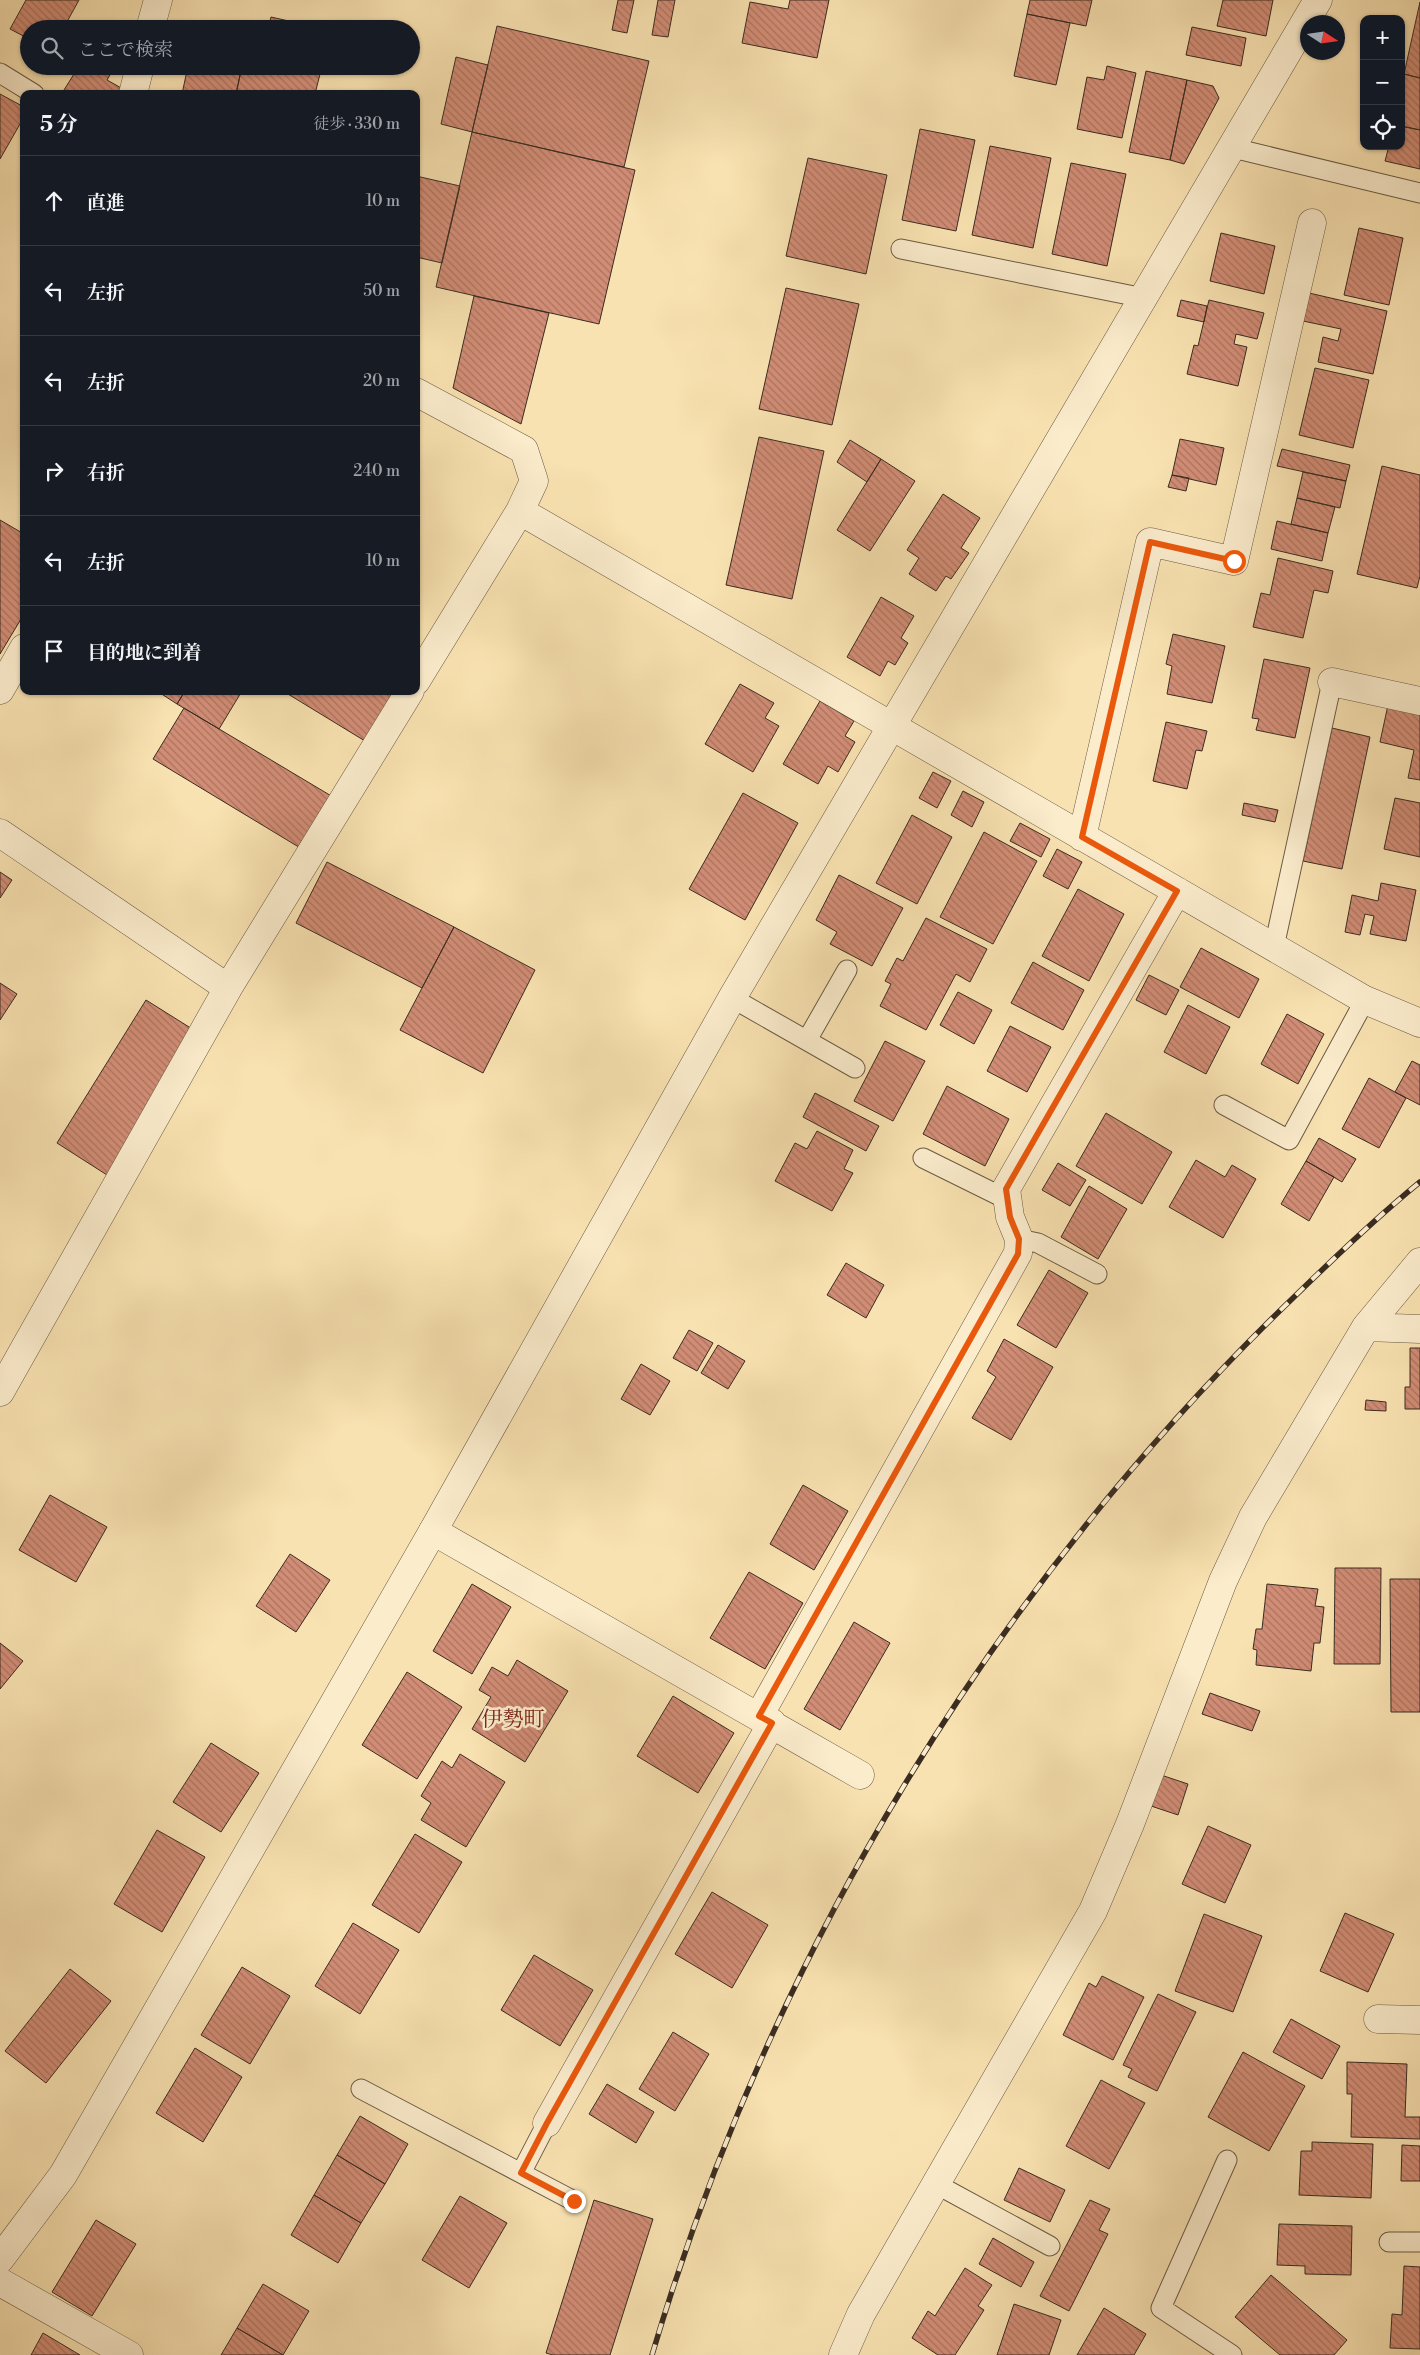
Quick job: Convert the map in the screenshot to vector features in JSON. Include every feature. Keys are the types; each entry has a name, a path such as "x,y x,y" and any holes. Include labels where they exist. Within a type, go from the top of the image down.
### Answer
{"street":[{"path":"152,20 158,0"},
{"path":"0,2258 63,2175 433,1531 732,998 890,726 1233,148 1318,0"},
{"path":"133,90 137,75"},
{"path":"1082,837 1150,542 1234,561 1312,223"},
{"path":"420,394 524,450 534,481 520,512 420,674"},
{"path":"520,512 1365,1000 1420,1021"},
{"path":"0,690 20,655"},
{"path":"1332,682 1420,701"},
{"path":"0,1392 228,988 408,695"},
{"path":"0,833 228,988"},
{"path":"547,2123 1018,1254 1019,1239 1010,1217 1006,1189 1177,891"},
{"path":"843,2355 861,2314 1093,1911 1130,1824 1222,1581 1253,1517 1366,1328 1420,1262"},
{"path":"1366,1328 1420,1329"},
{"path":"433,1531 860,1775"},
{"path":"1378,2019 1420,2020"},
{"path":"0,2282 129,2355"}],"lane":[{"path":"0,73 28,90"},
{"path":"1233,148 1420,193"},
{"path":"901,249 1144,298"},
{"path":"1274,947 1332,682"},
{"path":"807,1040 847,970"},
{"path":"732,998 855,1068"},
{"path":"1224,1105 1289,1140 1365,1000"},
{"path":"923,1158 1008,1200"},
{"path":"1019,1239 1038,1243 1097,1274"},
{"path":"361,2089 574,2201"},
{"path":"521,2173 547,2123"},
{"path":"1227,2160 1161,2308 1232,2355"},
{"path":"936,2184 1050,2246"},
{"path":"1389,2242 1420,2242"}],"building":[{"path":"26,0 79,0 68,20 20,20 20,34 10,29"},
{"path":"618,0 634,0 627,33 612,30"},
{"path":"658,0 675,0 668,37 652,35"},
{"path":"790,0 829,0 817,58 742,43 750,2 788,9"},
{"path":"1030,0 1092,0 1086,26 1027,14"},
{"path":"1223,0 1273,0 1266,36 1217,26"},
{"path":"1420,2 1420,78 1405,74"},
{"path":"1027,14 1070,23 1056,85 1014,76"},
{"path":"271,17 284,20 270,20"},
{"path":"497,26 649,61 624,167 472,132"},
{"path":"1192,27 1246,38 1241,66 1186,55"},
{"path":"456,57 488,65 472,132 441,124"},
{"path":"1107,66 1136,73 1122,138 1077,129 1087,77 1104,80"},
{"path":"1146,71 1187,80 1170,160 1129,152"},
{"path":"1405,74 1420,78 1420,130 1405,127"},
{"path":"73,75 110,75 107,80 123,89 122,90 64,90"},
{"path":"186,75 240,75 237,90 183,90"},
{"path":"240,75 320,75 316,90 237,90"},
{"path":"1187,80 1213,86 1219,98 1184,164 1170,160"},
{"path":"0,94 20,105 20,124 0,159"},
{"path":"1405,127 1420,130 1420,169 1385,161 1388,150 1405,150"},
{"path":"920,129 975,140 956,231 902,220"},
{"path":"472,132 635,170 599,324 436,287"},
{"path":"990,146 1051,158 1033,248 972,235"},
{"path":"808,158 887,175 866,274 786,256"},
{"path":"1071,163 1126,174 1107,266 1052,254"},
{"path":"420,177 460,186 442,263 420,258"},
{"path":"1359,228 1403,238 1389,305 1344,295"},
{"path":"1221,233 1275,246 1264,294 1210,281"},
{"path":"786,288 859,304 832,425 759,409"},
{"path":"1309,293 1387,311 1373,374 1318,362 1323,337 1338,341 1341,329 1303,321"},
{"path":"474,296 549,313 521,424 453,388"},
{"path":"1181,300 1207,306 1204,322 1177,316"},
{"path":"1209,300 1264,313 1257,339 1236,334 1234,344 1247,347 1238,386 1187,374 1194,345 1198,346"},
{"path":"1315,368 1369,380 1353,448 1299,435"},
{"path":"759,437 824,451 792,599 726,585"},
{"path":"1180,439 1224,448 1216,485 1172,475"},
{"path":"850,440 881,459 867,482 837,462"},
{"path":"1282,449 1350,465 1346,481 1277,466"},
{"path":"881,459 915,481 870,551 837,530"},
{"path":"1382,466 1420,475 1420,576 1417,588 1357,574"},
{"path":"1303,472 1346,481 1340,508 1297,498"},
{"path":"1172,475 1189,478 1186,491 1168,487"},
{"path":"943,494 980,518 961,548 969,553 951,579 946,576 936,591 909,574 919,558 907,550"},
{"path":"1297,498 1335,507 1328,533 1291,524"},
{"path":"0,520 20,532 20,621 0,654"},
{"path":"1277,521 1328,533 1322,561 1271,549"},
{"path":"1278,558 1333,571 1328,593 1314,590 1303,638 1253,627 1261,593 1270,595"},
{"path":"881,597 914,616 901,638 908,643 895,665 888,661 880,676 847,657"},
{"path":"1173,634 1225,646 1212,703 1167,694 1172,666 1166,664"},
{"path":"1264,659 1310,668 1295,738 1256,730 1259,719 1252,718"},
{"path":"740,684 774,703 765,718 779,726 753,772 705,744"},
{"path":"163,695 183,695 177,704"},
{"path":"183,695 240,695 219,729 177,704"},
{"path":"290,695 393,695 365,741"},
{"path":"820,701 854,721 845,736 855,742 838,772 828,766 818,784 783,764"},
{"path":"1388,705 1420,712 1420,780 1408,778 1414,750 1380,742"},
{"path":"184,708 333,797 302,849 153,759"},
{"path":"1166,722 1207,731 1202,751 1196,750 1187,789 1153,781"},
{"path":"1332,728 1370,737 1342,869 1303,861"},
{"path":"933,772 951,781 937,808 919,798"},
{"path":"963,791 984,802 972,827 951,815"},
{"path":"743,793 798,823 745,920 689,889"},
{"path":"1395,798 1420,803 1420,857 1384,849"},
{"path":"1244,803 1278,810 1275,822 1242,815"},
{"path":"912,815 952,837 917,904 876,883"},
{"path":"1020,823 1050,839 1041,857 1010,841"},
{"path":"984,832 1037,861 993,944 940,917"},
{"path":"1057,849 1082,862 1068,889 1043,876"},
{"path":"327,862 454,927 422,988 296,923"},
{"path":"0,872 12,880 0,898"},
{"path":"839,875 903,908 872,966 830,944 837,932 816,920"},
{"path":"1381,883 1416,890 1406,941 1370,934 1374,916 1365,914 1360,935 1345,932 1352,895 1378,901"},
{"path":"1078,889 1124,914 1089,981 1042,956"},
{"path":"926,918 987,949 970,982 956,974 926,1030 880,1006 891,984 885,981 897,958 903,961"},
{"path":"454,927 535,970 483,1073 400,1030"},
{"path":"1201,948 1259,979 1239,1018 1180,987"},
{"path":"1033,962 1084,990 1063,1030 1011,1003"},
{"path":"1149,975 1179,990 1166,1015 1136,1000"},
{"path":"0,983 17,994 0,1020"},
{"path":"958,992 992,1010 974,1044 940,1025"},
{"path":"146,1000 197,1032 107,1175 57,1143"},
{"path":"1188,1005 1230,1027 1206,1074 1164,1052"},
{"path":"1287,1014 1324,1034 1298,1084 1261,1064"},
{"path":"1010,1026 1051,1047 1027,1092 987,1071"},
{"path":"885,1041 925,1061 893,1121 854,1101"},
{"path":"1412,1061 1420,1065 1420,1105 1395,1092"},
{"path":"1369,1078 1406,1098 1379,1148 1342,1129"},
{"path":"947,1086 1009,1119 985,1166 923,1134"},
{"path":"815,1093 879,1126 866,1151 803,1117"},
{"path":"1106,1113 1172,1152 1142,1204 1076,1166"},
{"path":"817,1131 853,1150 844,1169 853,1173 832,1211 775,1181 795,1143 807,1149"},
{"path":"1319,1138 1356,1159 1342,1182 1306,1161"},
{"path":"1196,1160 1225,1177 1232,1165 1256,1179 1223,1238 1169,1207"},
{"path":"1306,1161 1334,1177 1309,1221 1281,1204"},
{"path":"1058,1163 1086,1180 1070,1206 1042,1190"},
{"path":"1089,1186 1127,1209 1098,1259 1061,1237"},
{"path":"846,1263 884,1285 866,1318 827,1295"},
{"path":"1049,1270 1088,1293 1056,1348 1017,1325"},
{"path":"689,1330 713,1343 697,1371 673,1358"},
{"path":"1004,1339 1053,1367 1011,1440 972,1418 996,1377 987,1371"},
{"path":"718,1345 745,1361 728,1389 701,1373"},
{"path":"1410,1348 1420,1348 1420,1409 1405,1409 1405,1387 1410,1387"},
{"path":"641,1364 670,1381 650,1415 621,1399"},
{"path":"1366,1400 1386,1402 1386,1411 1365,1410"},
{"path":"803,1485 848,1511 814,1570 770,1544"},
{"path":"50,1495 107,1527 76,1582 19,1550"},
{"path":"290,1554 330,1580 296,1632 256,1606"},
{"path":"1335,1568 1381,1568 1380,1664 1334,1664"},
{"path":"749,1572 803,1603 765,1669 710,1638"},
{"path":"1390,1579 1420,1579 1420,1712 1391,1712"},
{"path":"472,1584 511,1607 472,1674 433,1651"},
{"path":"1267,1584 1318,1589 1315,1606 1324,1607 1320,1643 1314,1643 1311,1671 1256,1665 1257,1650 1253,1649 1256,1629 1262,1629"},
{"path":"854,1622 890,1643 840,1730 804,1709"},
{"path":"0,1643 23,1661 0,1689"},
{"path":"517,1660 568,1691 525,1762 472,1729 491,1697 479,1690 492,1667 508,1676"},
{"path":"407,1672 462,1707 417,1779 362,1745"},
{"path":"1210,1693 1260,1711 1252,1731 1202,1714"},
{"path":"673,1696 734,1733 698,1793 637,1756"},
{"path":"211,1743 259,1773 221,1832 173,1802"},
{"path":"460,1754 505,1782 466,1847 421,1820 431,1803 421,1796 442,1761 452,1768"},
{"path":"1155,1773 1188,1784 1178,1815 1145,1804"},
{"path":"1208,1826 1251,1845 1225,1903 1182,1884"},
{"path":"157,1830 205,1857 162,1932 114,1904"},
{"path":"415,1834 462,1862 419,1933 372,1905"},
{"path":"712,1892 768,1925 732,1988 675,1954"},
{"path":"1345,1913 1394,1934 1368,1992 1320,1971"},
{"path":"1204,1914 1262,1936 1233,2012 1175,1991"},
{"path":"353,1923 399,1950 360,2014 315,1986"},
{"path":"534,1955 593,1990 560,2046 501,2010"},
{"path":"242,1967 290,1996 250,2064 201,2035"},
{"path":"70,1969 111,2001 46,2083 5,2051"},
{"path":"1102,1976 1144,1997 1113,2060 1063,2035 1089,1983 1096,1987"},
{"path":"1158,1994 1196,2012 1157,2091 1128,2077 1132,2069 1123,2065"},
{"path":"1291,2019 1340,2046 1322,2079 1273,2052"},
{"path":"673,2032 709,2054 675,2111 639,2089"},
{"path":"195,2048 242,2077 203,2142 156,2113"},
{"path":"1243,2052 1305,2086 1269,2151 1208,2117"},
{"path":"1347,2062 1407,2064 1405,2117 1420,2117 1420,2139 1351,2137 1352,2094 1347,2094"},
{"path":"1101,2080 1145,2103 1109,2169 1066,2146"},
{"path":"607,2084 654,2112 636,2143 589,2114"},
{"path":"360,2116 408,2144 385,2184 337,2155"},
{"path":"1312,2142 1373,2144 1371,2198 1299,2195 1301,2151 1312,2151"},
{"path":"1402,2145 1420,2146 1420,2181 1401,2181"},
{"path":"337,2155 385,2184 361,2223 314,2195"},
{"path":"1019,2168 1065,2190 1050,2222 1004,2200"},
{"path":"314,2195 361,2223 338,2263 291,2235"},
{"path":"460,2196 507,2223 469,2288 422,2260"},
{"path":"594,2200 653,2219 610,2355 553,2355 546,2353"},
{"path":"1090,2200 1110,2209 1099,2230 1108,2234 1069,2311 1040,2296"},
{"path":"96,2220 136,2244 92,2316 52,2292"},
{"path":"1279,2224 1352,2226 1351,2275 1305,2274 1305,2266 1277,2265"},
{"path":"993,2238 1034,2262 1021,2287 979,2264"},
{"path":"1404,2266 1420,2267 1420,2349 1390,2348 1392,2314 1402,2315"},
{"path":"965,2268 992,2285 978,2306 984,2310 955,2355 938,2355 912,2338 928,2311 935,2316"},
{"path":"1271,2275 1347,2340 1334,2355 1280,2355 1235,2317"},
{"path":"263,2284 309,2311 283,2355 237,2328"},
{"path":"1014,2304 1061,2320 1049,2355 997,2355"},
{"path":"1104,2308 1146,2334 1134,2355 1077,2355"},
{"path":"237,2328 283,2355 221,2355"},
{"path":"43,2333 80,2355 31,2355"}],"railway":[{"path":"652,2355 701,2207 760,2062 828,1921 904,1785 989,1654 1083,1529 1184,1410 1308,1283 1371,1224 1420,1182"}],"district":[{"name":"伊勢町","path":"513,1719"}],"route":[{"path":"574,2201 521,2173 547,2123 772,1723 759,1716 1018,1254 1019,1239 1010,1217 1006,1189 1177,891 1082,837 1150,542 1234,561"}]}
